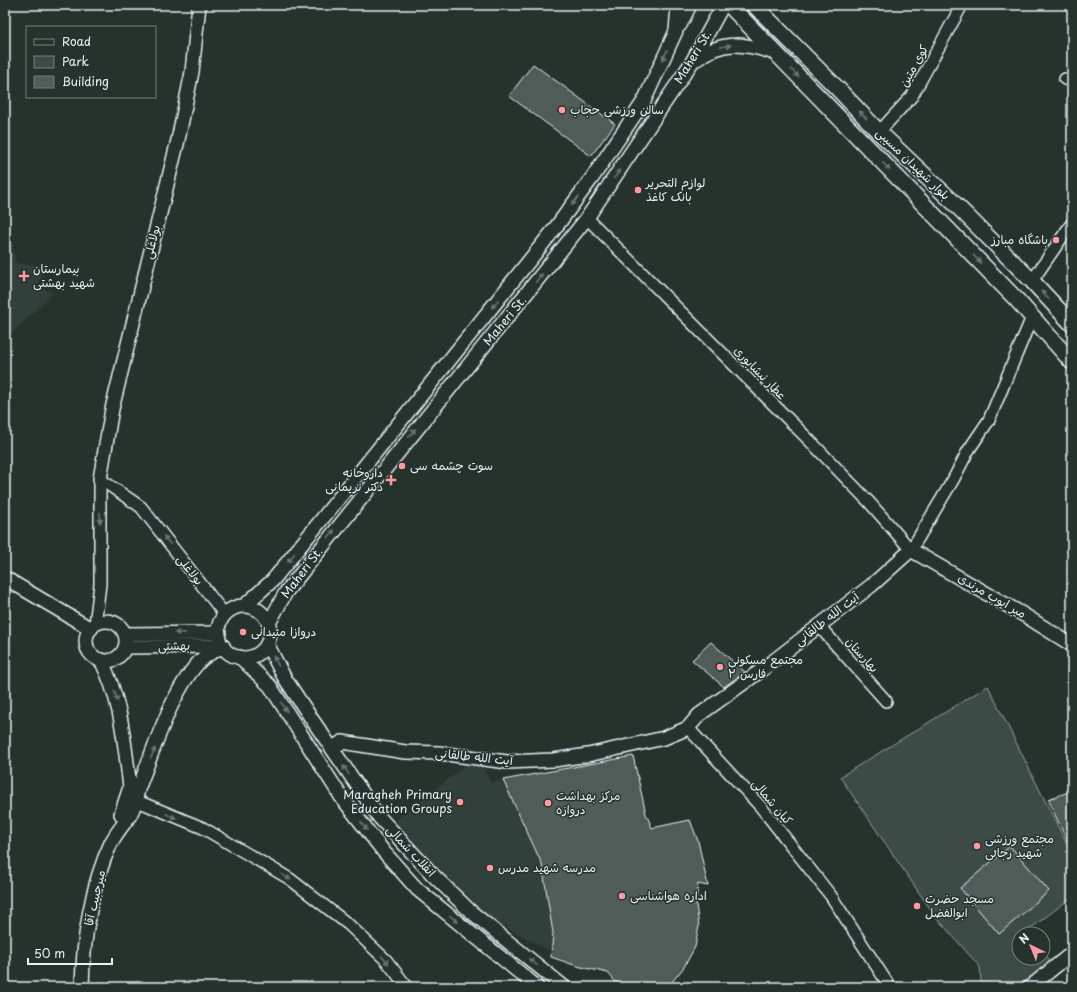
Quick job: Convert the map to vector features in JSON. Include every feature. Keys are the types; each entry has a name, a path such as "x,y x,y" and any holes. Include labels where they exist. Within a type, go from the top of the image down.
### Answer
{"main road":[{"name":"بلوار شهیدان مسیبی","path":"729,5 1032,317 1072,362"},
{"name":"بلوار شهیدان مسیبی","path":"754,5 879,132 1032,281 1072,324"},
{"path":"764,41 767,33 771,30 778,29"}],"street":[{"name":"بولاغلی","path":"93,627 100,584 100,479 112,409 178,140 192,72 200,5"},
{"name":"Maheri St.","path":"244,606 273,580 290,560 553,231 592,178 644,101 676,31 678,5"},
{"path":"676,31 690,5"},
{"name":"Maheri St.","path":"269,623 291,586 587,218 692,62 724,5"},
{"name":"کوی متین","path":"879,132 912,96 962,5"},
{"path":"692,62 709,50 725,46 744,44 776,53"},
{"path":"644,101 649,100 655,102 659,108 659,113"},
{"name":"عطار نیشابوری","path":"587,218 814,444 869,502 910,550"},
{"path":"1032,281 1072,223"},
{"name":"آیت الله طالقانی","path":"333,748 342,742 405,752 439,753 507,762 554,760 588,755 664,738 688,728 699,715 872,585 910,550 953,480 968,451 989,420 1032,317"},
{"name":"بولاغلی","path":"100,479 140,507 225,615"},
{"name":"میر ایوب مرندی","path":"910,550 1024,615 1072,645"},
{"path":"5,578 93,627"},
{"path":"244,606 259,611 269,623 270,638 267,644 255,655 240,657 230,653 223,646 219,633 222,620 225,615 230,610 244,606"},
{"path":"101,660 113,660 123,652 125,640 118,625 113,622 107,621 93,627 88,635 87,647 90,653 101,660 110,678 118,700 135,792 203,828 290,879 349,925 386,960 407,987"},
{"name":"بهارستان","path":"818,626 886,701"},
{"name":"بهشتی","path":"125,640 219,633"},
{"name":"بهشتی","path":"125,640 223,646"},
{"name":"انقلاب شمالی","path":"267,644 284,677 379,816 433,876 470,911 564,987"},
{"name":"میرحبیب آقا","path":"82,987 83,954 89,920 104,860 126,815 168,716 186,679 203,659 223,646"},
{"name":"انقلاب شمالی","path":"240,657 270,686 342,798 389,857 417,889 538,987"},
{"name":"کیان شمالی","path":"688,728 760,806 832,896 890,987"},
{"path":"1030,987 1072,953"}],"shaded area":[{"name":"بیمارستان شهید بهشتی","path":"5,215 16,263 46,267 38,284 52,294 9,336 5,334"},
{"path":"482,765 490,783 503,780 542,864 553,933 552,952 474,910 388,826 465,766"}],"green space":[{"name":"مجتمع ورزشی شهید رجائی","path":"988,686 1072,855 1072,897 1034,926 1011,926 1011,966 1050,966 1023,987 984,987 981,982 980,967 935,916 840,777"}],"building":[{"name":"سالن ورزشی حجاب","path":"533,64 615,124 591,156 509,96"},
{"name":"مجتمع مسکونی فارس ۲","path":"711,642 745,672 724,687 692,660"},
{"name":"اداره هواشناسی","path":"633,756 646,814 652,828 690,820 698,841 708,886 698,884 696,905 699,926 695,947 684,967 668,987 620,987 608,973 577,966 551,957 553,933 542,864 503,780"},
{"path":"1072,791 1072,852 1048,799"},
{"path":"1010,846 1049,891 999,934 960,888"}],"place":[{"name":"سالن ورزشی حجاب","path":"562,110"},
{"name":"لوازم التحریر بانک کاغذ","path":"638,190"},
{"name":"باشگاه مبارز","path":"1056,240"},
{"name":"بیمارستان شهید بهشتی","path":"24,276"},
{"name":"سوت چشمه سی","path":"402,466"},
{"name":"داروخانه دكتر نریمانی","path":"391,480"},
{"name":"دروازا مئیدانی","path":"243,632"},
{"name":"مجتمع مسکونی فارس ۲","path":"720,667"},
{"name":"Maragheh Primary Education Groups","path":"460,802"},
{"name":"مرکز بهداشت دروازه","path":"548,803"},
{"name":"مجتمع ورزشی شهید رجائی","path":"977,846"},
{"name":"مدرسه شهید مدرس","path":"490,868"},
{"name":"اداره هواشناسی","path":"622,896"},
{"name":"مسجد حضرت ابوالفضل","path":"917,906"}]}
